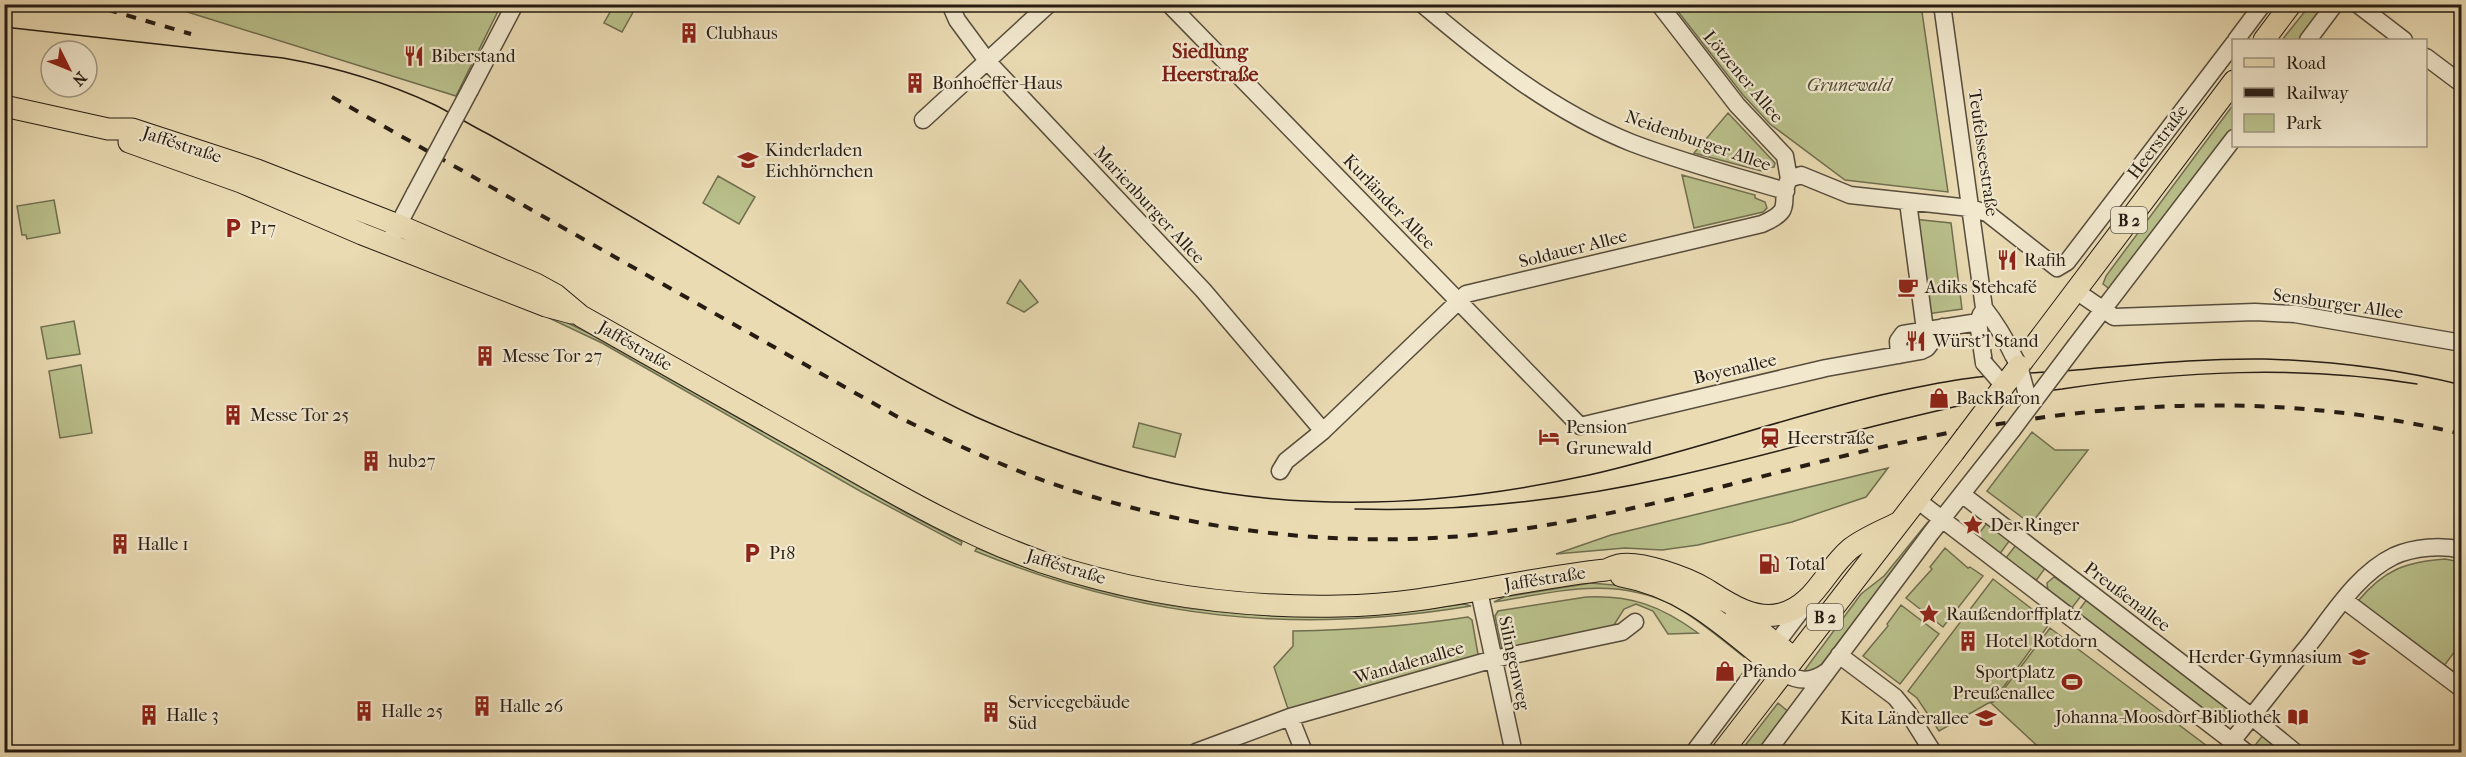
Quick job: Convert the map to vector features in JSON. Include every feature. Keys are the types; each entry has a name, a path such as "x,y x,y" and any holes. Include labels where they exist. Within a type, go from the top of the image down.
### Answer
{"main road":[{"path":"2265,39 2291,4"},
{"name":"Heerstraße","path":"1722,753 1954,452 2004,386 2021,358 2076,291 2232,84"},
{"name":"Jafféstraße","path":"4,106 108,129 132,129 218,156 398,225 536,284 556,295 581,316 915,505 974,535 1065,569 1164,593 1252,604 1307,607 1371,605 1479,591 1606,570 1620,564 1643,566 1668,573 1696,584 1722,601 1754,614 1770,616 1794,609 1810,598"},
{"name":"Jafféstraße","path":"108,129 134,144 241,182 388,245 546,306 581,316"},
{"name":"Heerstraße","path":"1810,598 1840,558 1852,548 1898,523"},
{"name":"Jafféstraße","path":"1606,570 1682,595 1770,651"},
{"name":"Jafféstraße","path":"1722,601 1770,651 1788,666"}],"street":[{"path":"388,245 515,4"},
{"name":"Marienburger Allee","path":"950,4 957,20 988,62 1203,290 1323,431"},
{"path":"923,120 1049,4"},
{"name":"Kurländer Allee","path":"1169,4 1580,426"},
{"name":"Neidenburger Allee","path":"1422,4 1506,74 1566,111 1631,142 1690,163 1787,185"},
{"name":"Lötzener Allee","path":"1659,4 1737,105 1785,156 1787,185"},
{"name":"Teufelsseestraße","path":"1942,4 1970,208 1984,363 2004,386"},
{"name":"Heerstraße","path":"2237,39 2263,4"},
{"path":"2309,39 2335,4"},
{"path":"2357,4 2403,39"},
{"name":"Heerstraße","path":"1970,208 1987,213 2057,268 2062,266 2232,46"},
{"path":"2427,58 2462,84"},
{"path":"1767,753 2076,345 2108,313 2232,141"},
{"path":"1787,185 1801,175 1850,195 1970,208"},
{"name":"Soldauer Allee","path":"1280,471 1286,461 1323,431 1466,294 1762,224 1776,218 1783,210 1787,185"},
{"path":"1908,202 1925,330"},
{"path":"2076,291 2108,313"},
{"name":"Sensburger Allee","path":"2108,313 2295,314 2462,343"},
{"path":"1899,355 1899,337 1903,334 1943,327 1981,315"},
{"name":"Teufelsseestraße","path":"1981,315 2004,336 2021,358 2030,406"},
{"name":"Boyenallee","path":"1580,426 1826,368 1921,351 1927,348 1943,327"},
{"name":"Preußenallee","path":"1963,495 2252,717 2295,753"},
{"path":"1917,500 2246,753"},
{"path":"2232,741 2344,600 2370,572 2394,556 2420,549 2449,547 2462,549"},
{"name":"Silingenweg","path":"1479,591 1512,744"},
{"name":"Heerstraße","path":"1694,753 1810,598"},
{"path":"2344,600 2462,689"},
{"name":"Wandalenallee","path":"1196,753 1290,717 1494,659 1622,632 1635,622"},
{"path":"1839,655 1895,697 1920,729 1933,753"},
{"name":"Jafféstraße","path":"1788,666 1802,680 1813,680 1827,672"},
{"path":"1290,717 1304,753"}],"green space":[{"path":"165,5 501,5 456,96"},
{"path":"614,5 637,5 622,32 604,23"},
{"name":"Grunewald","path":"1673,5 1921,5 1948,192 1845,180 1770,124 1743,95"},
{"path":"2310,5 2329,5 2303,39 2283,39"},
{"path":"2232,106 2232,132 2111,290 2103,284 2106,276"},
{"path":"1728,113 1775,163 1774,167 1763,168 1761,171 1694,153"},
{"path":"1682,175 1755,195 1755,198 1765,202 1767,208 1763,212 1694,228"},
{"path":"718,176 755,197 739,224 703,203"},
{"path":"54,200 60,233 27,239 26,235 22,235 17,206"},
{"path":"1913,219 1951,223 1962,309 1927,314"},
{"path":"1020,280 1038,302 1024,312 1007,303"},
{"path":"547,317 562,320 590,334 906,513 962,542 961,545 860,491 602,343"},
{"path":"74,321 80,354 47,359 41,327"},
{"path":"81,365 92,433 60,438 49,371"},
{"path":"1139,423 1181,434 1175,457 1133,447"},
{"path":"2032,432 2055,450 2088,450 2031,524 1987,491"},
{"path":"1888,468 1866,497 1792,522 1698,545 1662,550 1625,548 1556,554 1611,535"},
{"path":"1927,523 1821,665 1812,671 1804,671 1861,594 1884,576"},
{"path":"1987,523 2010,540 1999,555 1976,537"},
{"path":"2016,545 2046,567 2035,582 2005,559"},
{"path":"977,548 1036,571 1096,590 1156,603 1216,612 1277,616 1339,616 1401,612 1464,604 1471,606 1406,615 1342,619 1280,619 1219,615 1158,606 1098,592 1037,574 975,551"},
{"path":"1945,548 1968,568 1970,567 1983,576 1943,627 1906,598 1932,569 1930,567"},
{"path":"2445,559 2461,562 2461,643 2444,666 2358,601 2377,582 2396,570 2418,562"},
{"path":"2054,577 2081,596 2071,609 2048,591 2047,583"},
{"path":"1993,579 2050,623 1994,700 1939,731 1917,698 1908,691"},
{"path":"1591,583 1636,587 1673,601 1746,655 1744,657 1701,623 1674,606 1630,591 1608,588 1585,589 1494,602 1504,597"},
{"path":"1586,597 1618,598 1645,604 1671,616 1698,633 1668,634 1653,611 1636,604 1624,609 1612,628 1502,649 1495,616 1498,611"},
{"path":"2087,599 2231,709 2219,725 2077,613"},
{"path":"1901,605 1939,634 1900,684 1863,656 1888,626 1887,624"},
{"path":"1468,617 1472,620 1478,654 1474,658 1289,710 1274,667 1293,646 1293,631 1381,627"},
{"path":"2050,628 2215,752 2044,752 1991,703 1995,701"},
{"path":"1778,703 1790,713 1760,752 1740,752"},
{"path":"2263,735 2286,752 2259,752 2253,748"}],"tram line":[{"path":"4,27 283,58 341,71 398,89 435,105 524,154 875,363 950,405 1036,442 1098,463 1161,481 1225,493 1270,498 1362,502 1453,497 1499,491 1544,484 1625,466 1881,395 1943,382 1994,375 2221,359 2265,359 2364,367 2413,374 2462,385"},
{"path":"1355,509 1474,506 1593,492 1711,468 1947,408 2107,383 2195,374 2284,372 2328,374 2417,384"}],"railway":[{"path":"88,4 191,34"},
{"path":"332,97 896,416 995,461 1071,490 1142,510 1232,528 1324,538 1371,539 1417,539 1513,530 1612,513 1932,436 2008,422 2158,407 2233,406 2309,409 2385,419 2462,434"}],"place":[{"name":"Clubhaus","path":"689,33"},
{"name":"Biberstand","path":"414,56"},
{"name":"Bonhoeffer-Haus","path":"915,83"},
{"name":"Kinderladen Eichhörnchen","path":"748,160"},
{"name":"P17","path":"233,228"},
{"name":"Rafih","path":"2007,260"},
{"name":"Adiks Stehcafé","path":"1908,287"},
{"name":"Würst'l Stand","path":"1916,341"},
{"name":"Messe Tor 27","path":"485,356"},
{"name":"BackBaron","path":"1939,398"},
{"name":"Messe Tor 25","path":"233,415"},
{"name":"Pension Grunewald","path":"1549,437"},
{"name":"Heerstraße","path":"1770,438"},
{"name":"hub27","path":"371,461"},
{"name":"Der Ringer","path":"1973,525"},
{"name":"Halle 1","path":"120,544"},
{"name":"P18","path":"752,553"},
{"name":"Total","path":"1769,564"},
{"name":"Raußendorffplatz","path":"1929,614"},
{"name":"Hotel Rotdorn","path":"1968,641"},
{"name":"Herder-Gymnasium","path":"2359,657"},
{"name":"Pfando","path":"1725,671"},
{"name":"Sportplatz Preußenallee","path":"2072,682"},
{"name":"Halle 26","path":"482,706"},
{"name":"Halle 25","path":"364,711"},
{"name":"Servicegebäude Süd","path":"991,712"},
{"name":"Halle 3","path":"149,715"},
{"name":"Johanna-Moosdorf-Bibliothek","path":"2298,717"},
{"name":"Kita Länderallee","path":"1986,718"}],"district":[{"name":"Siedlung Heerstraße","path":"1210,62"}]}
